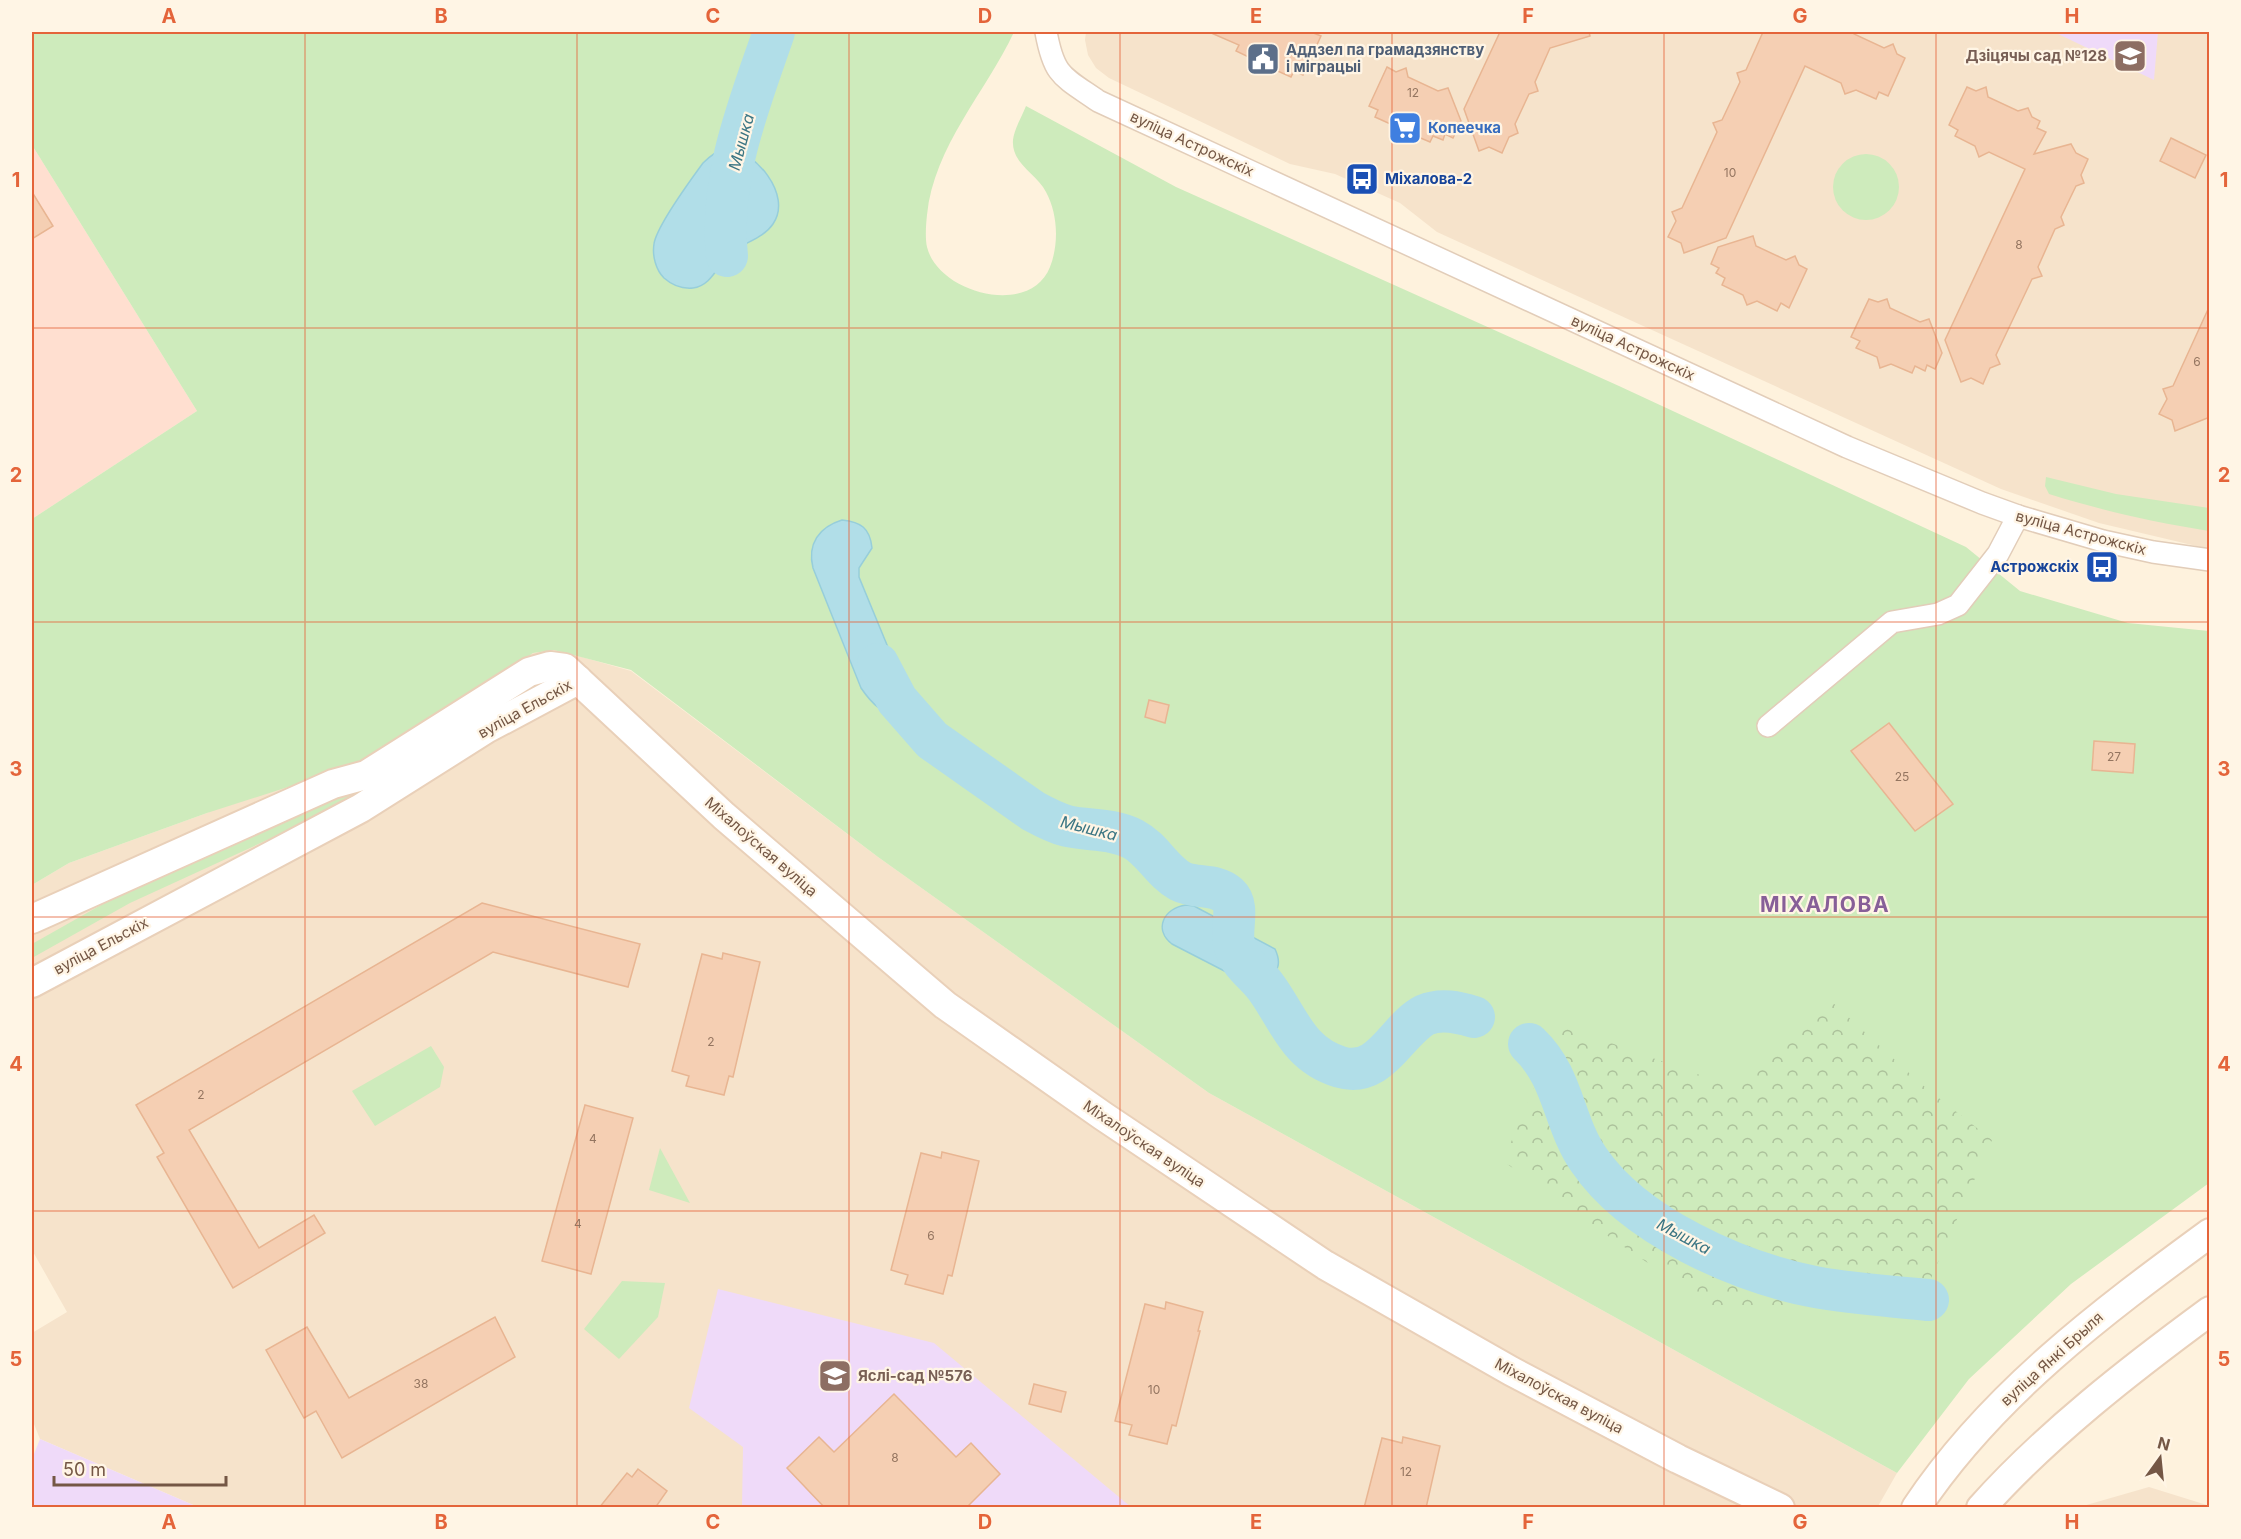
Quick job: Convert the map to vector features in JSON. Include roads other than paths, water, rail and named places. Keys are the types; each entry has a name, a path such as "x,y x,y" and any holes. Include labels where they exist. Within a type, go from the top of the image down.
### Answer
{"street":[{"name":"вуліца Астрожскіх","path":"1046,32 1056,70 1098,100 1836,442 2018,516 2113,543 2153,552 2210,560"},
{"path":"1768,726 1892,622 1938,614 1958,605 1998,554 2018,516"},
{"name":"вуліца Ельскіх","path":"32,919 333,784 366,775 529,672 550,666 565,668 578,680 486,729 361,808 32,982"},
{"name":"Міхалоўская вуліца","path":"578,680 724,816 945,1005 1103,1116 1325,1265 1511,1371 1678,1459 1780,1508"},
{"name":"вуліца Янкі Брыля","path":"1916,1508 1974,1434 2018,1388 2096,1318 2210,1233"},
{"path":"1981,1508 2044,1445 2119,1382 2210,1311"}],"water":[{"path":"726,148 748,157 768,176 775,188 778,212 769,229 729,255 705,284 693,288 678,286 664,278 657,267 654,258 656,237 675,203 703,163 713,154"},
{"path":"842,520 859,524 867,531 871,541 872,548 859,568 859,577 911,703 909,713 902,716 879,708 861,688 813,568 813,544 827,527"},
{"path":"1186,905 1194,906 1275,949 1278,967 1274,973 1261,979 1236,977 1172,944 1163,932 1164,920 1172,910"}],"waterway":[{"name":"Мышка","path":"727,256 727,198 732,170 746,114 774,32"},
{"name":"Мышка","path":"878,664 897,700 932,740 1033,811 1067,826 1125,835 1140,843 1180,881 1211,887 1228,895 1234,906 1233,934 1240,958 1265,986 1295,1034 1325,1061 1354,1069 1366,1066 1377,1060 1405,1031 1425,1015 1443,1011 1474,1017"},
{"name":"Мышка","path":"1529,1044 1541,1057 1557,1085 1580,1146 1589,1160 1608,1184 1632,1206 1660,1225 1722,1258 1785,1280 1843,1291 1928,1300"}],"place":[{"name":"Дзіцячы сад №128","path":"2130,56"},
{"name":"Аддзел па грамадзянству і міграцыі","path":"1263,59"},
{"name":"Копеечка","path":"1405,128"},
{"name":"Міхалова-2","path":"1362,179"},
{"name":"Астрожскіх","path":"2102,567"},
{"name":"Яслі-сад №576","path":"835,1376"}],"district":[{"name":"МІХАЛОВА","path":"1825,905"}]}
